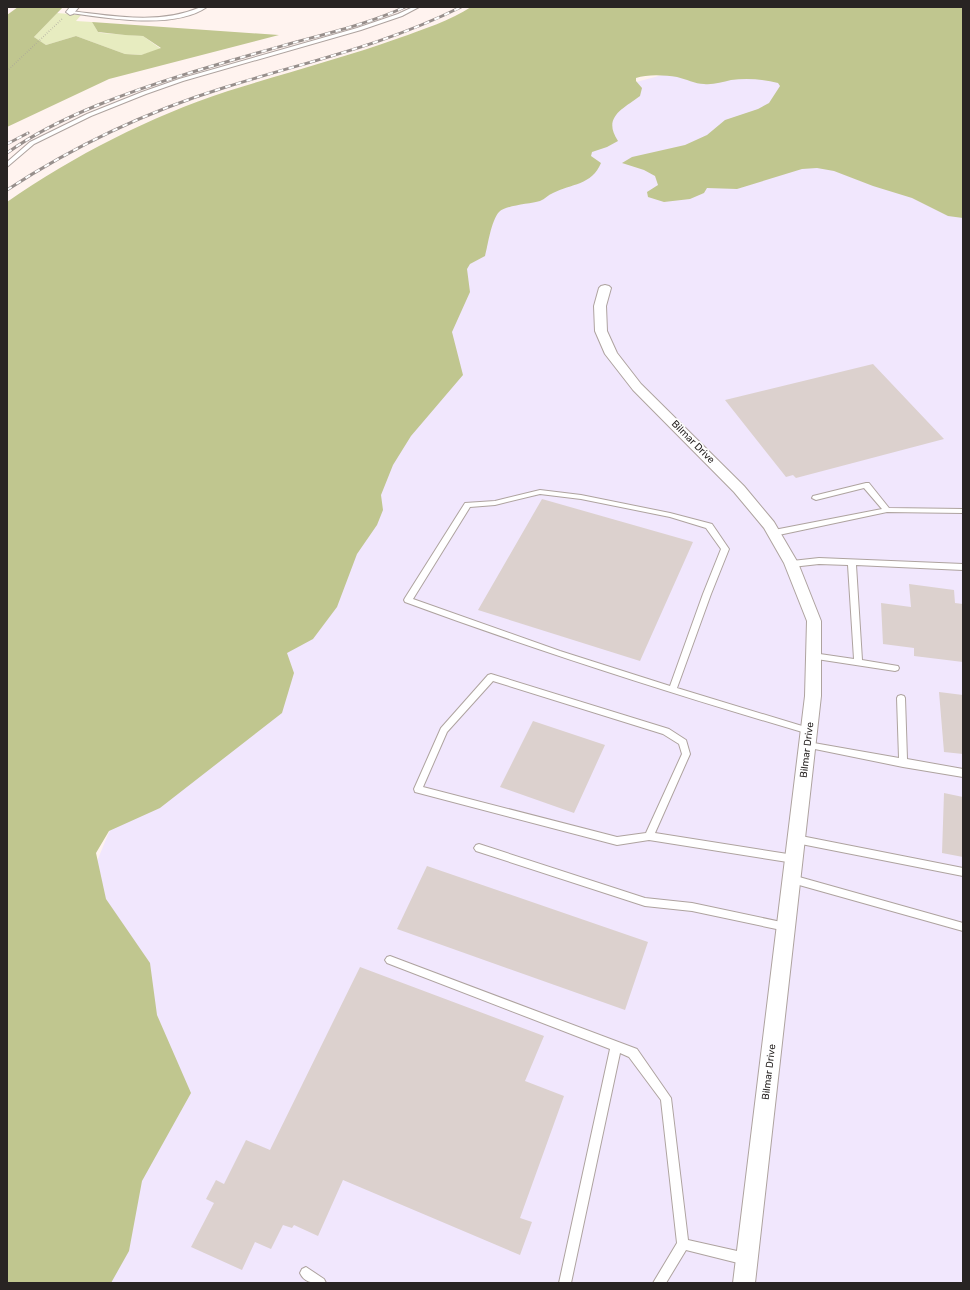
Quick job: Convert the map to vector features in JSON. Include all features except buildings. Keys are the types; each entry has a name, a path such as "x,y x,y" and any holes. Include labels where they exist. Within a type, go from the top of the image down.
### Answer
{"street":[{"name":"Bilmar Drive","path":"605,288 600,306 601,331 611,354 637,387 739,489 774,533 792,564 814,621 813,696 744,1283"}],"lane":[{"path":"72,9 148,19 176,17 195,12 205,7"},
{"path":"7,165 32,144 89,115 144,93 181,80 359,29 400,15 417,7"},
{"path":"816,498 866,485 887,510"},
{"path":"672,689 706,594 725,548 709,526 670,515 588,498 540,492 495,503 468,505 408,600 481,628 736,710 808,738 903,763 963,773"},
{"path":"774,533 887,510 963,511"},
{"path":"792,564 819,560 852,563 963,567"},
{"path":"852,563 858,663"},
{"path":"814,656 895,668"},
{"path":"649,836 686,754 683,742 666,731 491,677 444,730 418,789 617,841 649,836 794,859"},
{"path":"901,698 903,763"},
{"path":"796,839 963,872"},
{"path":"479,848 645,902 692,907 786,927"},
{"path":"792,879 963,927"},
{"path":"390,960 633,1053 666,1098 683,1244 659,1283"},
{"path":"565,1283 616,1047"},
{"path":"683,1244 747,1259"},
{"path":"306,1274 320,1283"}],"path":[{"path":"7,71 72,9"}],"shaded area":[{"path":"809,35 963,144 963,1283 7,1283 7,1080 390,149"}],"green space":[{"path":"18,7 63,7 34,37 46,45 76,36 125,54 141,55 161,48 143,36 98,32 92,22 279,35 109,79 7,127 7,15"},
{"path":"471,7 963,7 963,218 948,216 912,198 873,186 834,171 817,168 802,169 737,189 707,188 704,193 690,199 664,202 648,197 647,192 658,185 655,176 644,170 622,163 632,157 685,145 707,135 725,120 758,109 769,103 780,86 778,83 749,79 701,84 677,77 656,75 636,78 636,81 642,88 640,96 621,110 613,120 612,126 618,141 607,147 592,152 591,156 601,163 592,176 587,180 551,194 540,201 512,206 499,212 492,227 485,256 470,264 467,269 470,292 452,332 463,375 411,436 393,465 381,495 383,510 377,525 357,554 337,607 313,639 287,653 294,673 282,713 160,808 109,831 96,853 106,899 150,963 157,1015 191,1093 142,1181 129,1251 111,1283 7,1283 7,202 59,168 141,125 199,101 228,91 408,35 463,12"},
{"path":"57,13 81,15 76,21 92,22 98,32 101,33 143,36 161,49 141,55 125,54 76,36 46,45 34,37"}],"railway":[{"path":"7,153 51,126 121,96 169,79 362,23 405,7"},
{"path":"7,190 58,159 138,119 194,97 373,43 432,21 461,7"},
{"path":"7,144 28,133"}]}
